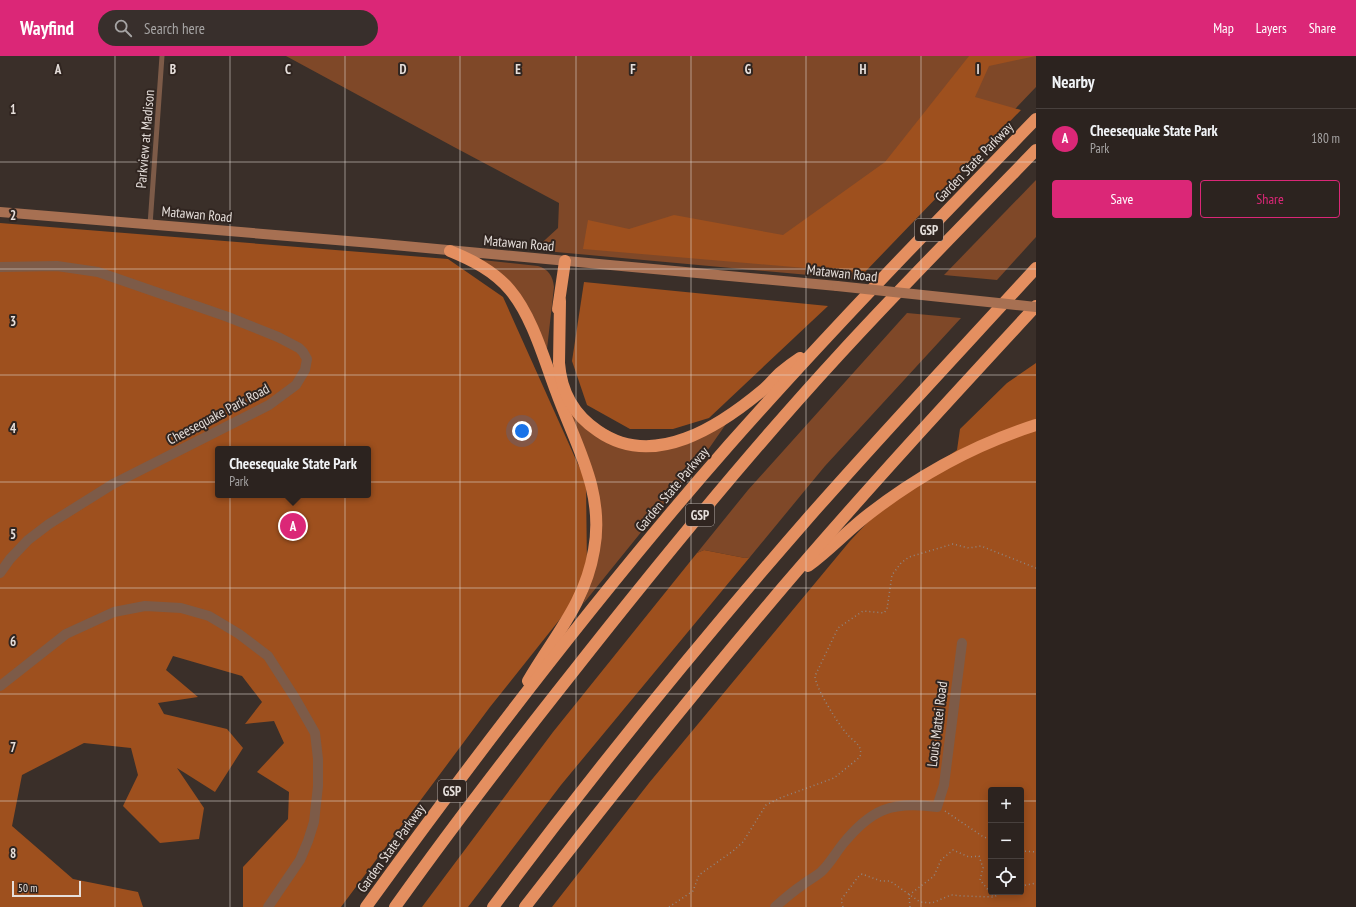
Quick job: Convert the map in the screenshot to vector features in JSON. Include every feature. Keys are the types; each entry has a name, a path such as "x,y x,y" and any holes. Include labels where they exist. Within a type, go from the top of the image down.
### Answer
{"highway":[{"name":"Garden State Parkway","path":"366,907 505,720 594,607 682,500 822,342 1036,119"},
{"name":"GSP","path":"395,907 483,788 547,705 628,602 721,489 843,351 1036,150"},
{"path":"450,251 470,259 500,279 511,290 520,303 528,319 584,459 591,482 596,515 594,549 586,581 577,603 559,634 540,659 505,720"},
{"path":"551,377 550,361 552,344 560,302 565,261"},
{"path":"493,907 624,738 743,594 892,424 1036,268"},
{"path":"560,302 558,352 559,373 564,391 578,414 593,428 612,439 632,445 652,446 670,443 690,437 710,427 755,396 780,373 822,342"},
{"path":"525,907 648,750 786,584 879,478 1036,306"},
{"path":"786,584 830,549 868,514 921,479 976,449 1036,425"}],"main road":[{"name":"Matawan Road","path":"0,212 565,261 1036,306"}],"street":[{"name":"Cheesequake Park Road","path":"0,267 57,266 98,272 228,317 278,337 299,348 304,352 308,359 305,370 296,385 269,405 113,484 68,512 28,540 10,559 0,573"},
{"path":"0,686 66,634 114,612 145,606 181,608 209,616 239,634 268,656 296,698 314,733 318,759 318,786 314,822 308,841 300,860 268,907"},
{"name":"Louis Mattei Road","path":"937,807 944,785 962,643"},
{"path":"774,907 822,871 856,828 866,819 882,810 899,805 918,804 937,807"}],"lane":[{"name":"Parkview at Madison","path":"150,225 162,56"}],"path":[{"path":"669,907 693,891 699,875 733,851 743,842 766,805 780,798 834,778 860,757 861,751 858,744 847,735 819,689 815,676 838,628 864,610 884,613 892,575 901,563 909,557 953,544 969,548 981,546 1036,568"},
{"path":"937,807 988,839"},
{"path":"909,895 934,876 941,860 953,850 969,858 979,856 983,868 980,880 994,897"},
{"path":"1024,851 1036,852"},
{"path":"843,907 841,900 858,877 862,874 880,881 890,881 920,902 932,903 951,895 994,897 997,895"},
{"path":"1024,885 1036,883"},
{"path":"909,895 910,907"}],"shaded area":[{"path":"286,56 1036,56 1036,87 853,279 534,250 558,228 559,203"},
{"path":"969,56 1036,56 989,66 975,97 1021,110 864,273 583,249 588,220 629,229 674,215 783,235 885,162"},
{"path":"1036,180 1036,237 997,280 944,275"},
{"path":"0,223 448,259 503,297 586,482 587,569 572,604 490,707 341,907 243,907 243,867 288,819 289,792 257,772 284,743 274,721 245,724 262,702 242,676 173,656 166,670 198,697 158,703 164,714 227,729 243,748 215,792 177,768 204,808 199,839 160,843 123,806 138,775 131,748 84,743 22,775 12,826 73,879 138,892 143,907 0,907"},
{"path":"482,260 538,266 545,269 549,274 554,287 547,349 533,320"},
{"path":"584,282 828,306 709,418 673,429 630,429 587,405 572,361"},
{"path":"907,313 961,318 825,466 750,557 745,558 704,550 697,553 748,490"},
{"path":"1036,363 1036,907 552,907 649,783 850,541 895,493 957,450 960,429 1007,383"},
{"path":"562,395 570,409 643,450 726,424 710,447 583,604 590,586 600,539"},
{"path":"704,550 745,558 750,557 561,785 468,907 422,907 553,732 697,553"}],"place":[{"name":"Cheesequake State Park","path":"293,526"}]}
